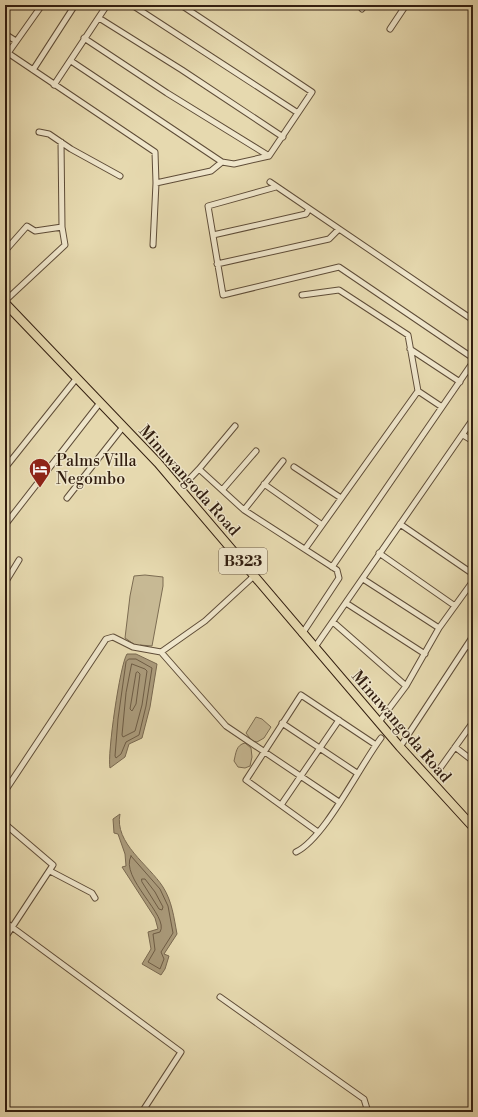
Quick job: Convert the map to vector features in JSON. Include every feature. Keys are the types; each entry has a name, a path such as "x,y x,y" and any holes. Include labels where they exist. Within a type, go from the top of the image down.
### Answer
{"main road":[{"name":"Minuwangoda Road","path":"5,302 180,489 255,575 302,634 315,647 400,747 473,828"}],"street":[{"path":"42,5 8,53 54,85 152,148 156,157 152,245"},
{"path":"33,70 75,5"},
{"path":"54,85 107,5"},
{"path":"132,5 298,113"},
{"path":"71,61 222,162 234,164 269,156 312,92 182,5"},
{"path":"390,30 406,5"},
{"path":"99,18 182,70 283,137"},
{"path":"5,34 16,42"},
{"path":"84,38 167,93 269,156"},
{"path":"38,132 49,134 120,176"},
{"path":"5,302 65,245 62,227 61,142"},
{"path":"156,183 211,170 222,162"},
{"path":"270,182 473,320"},
{"path":"276,187 208,206 223,295 340,267 473,358"},
{"path":"213,235 306,214 309,209"},
{"path":"5,251 27,226 35,230 62,227"},
{"path":"217,264 329,239 339,229"},
{"path":"302,294 339,290 408,335 418,391 442,407"},
{"path":"410,349 460,382"},
{"path":"332,567 473,362"},
{"path":"5,468 76,379"},
{"path":"305,549 418,391"},
{"path":"5,525 100,404"},
{"path":"315,647 473,419"},
{"path":"180,489 235,426"},
{"path":"66,498 123,427"},
{"path":"463,435 473,441"},
{"path":"223,489 256,451"},
{"path":"244,510 283,461"},
{"path":"294,467 341,498"},
{"path":"199,469 223,489 244,510 332,567 340,574 339,578 302,634"},
{"path":"264,484 322,524"},
{"path":"400,524 473,574"},
{"path":"379,553 455,606"},
{"path":"5,583 19,560"},
{"path":"161,652 205,621 255,575"},
{"path":"363,579 439,628"},
{"path":"379,722 406,686 439,628 473,580"},
{"path":"346,603 425,654"},
{"path":"333,622 406,686"},
{"path":"5,791 106,639 113,636 133,647 161,652 226,726 300,778 339,802"},
{"path":"400,747 473,636"},
{"path":"467,645 473,650"},
{"path":"318,832 246,780 282,723 301,695 376,745"},
{"path":"281,805 339,720"},
{"path":"438,771 473,722"},
{"path":"282,723 357,773"},
{"path":"296,852 306,847 318,832 381,738"},
{"path":"455,748 473,762"},
{"path":"5,824 53,865 5,938"},
{"path":"50,871 92,893 95,898"},
{"path":"5,922 181,1052 142,1112"},
{"path":"220,997 364,1099 368,1112"}],"shaded area":[{"path":"145,575 163,577 163,586 152,646 140,645 138,647 125,638 134,576"},
{"path":"256,717 262,719 271,727 264,738 257,742 252,741 246,733"},
{"path":"245,743 251,748 252,757 250,766 245,768 238,767 234,761 236,752 238,747"}],"water":[{"path":"127,654 136,654 157,664 150,707 142,738 129,744 125,757 110,768 110,746 115,710 121,674"},
{"path":"120,814 122,835 127,844 157,879 169,898 177,934 164,954 169,956 165,969 161,975 142,964 151,949 148,932 158,929 155,918 122,867 126,866 125,854 118,834 114,833 113,819"}],"place":[{"name":"Palms Villa Negombo","path":"40,488"}]}
